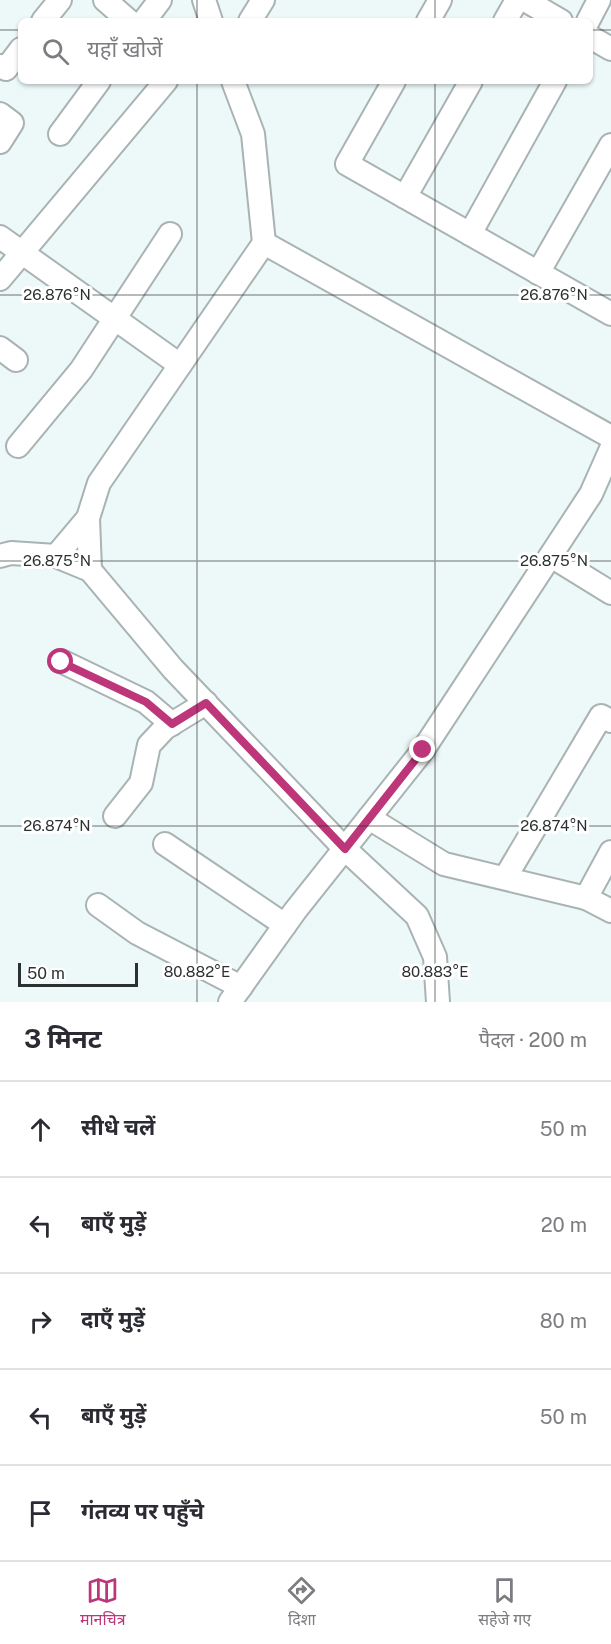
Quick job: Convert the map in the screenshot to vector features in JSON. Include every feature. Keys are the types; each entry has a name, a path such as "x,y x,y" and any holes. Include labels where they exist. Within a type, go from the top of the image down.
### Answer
{"street":[{"path":"45,18 60,0"},
{"path":"105,0 126,18"},
{"path":"146,18 160,0"},
{"path":"204,0 210,18"},
{"path":"252,18 263,0"},
{"path":"430,18 440,0"},
{"path":"507,18 517,0"},
{"path":"525,0 556,18"},
{"path":"590,18 599,0"},
{"path":"593,39 611,49"},
{"path":"0,66 6,69 18,53"},
{"path":"60,134 97,84"},
{"path":"0,279 163,84"},
{"path":"90,570 88,518 99,483 264,243 253,134 234,84"},
{"path":"392,84 347,164 611,314"},
{"path":"405,197 469,84"},
{"path":"470,234 553,84"},
{"path":"0,114 12,123 0,142"},
{"path":"538,273 611,145"},
{"path":"18,446 81,370 117,320 170,234"},
{"path":"0,237 180,365"},
{"path":"264,243 611,437"},
{"path":"98,905 137,933 236,995 285,925 423,750 591,494 611,449"},
{"path":"56,556 88,518"},
{"path":"0,556 11,553 56,556 90,570 206,703 345,849 417,916 435,957 438,1002"},
{"path":"551,556 611,593"},
{"path":"61,662 146,702 172,724"},
{"path":"115,816 141,783 149,745 172,724 206,703"},
{"path":"505,878 601,716 611,721"},
{"path":"369,818 444,864 586,898 611,911"},
{"path":"165,844 285,925"},
{"path":"586,898 611,852"}],"route":[{"path":"61,662 146,702 172,724 206,703 345,849 423,750"}]}
